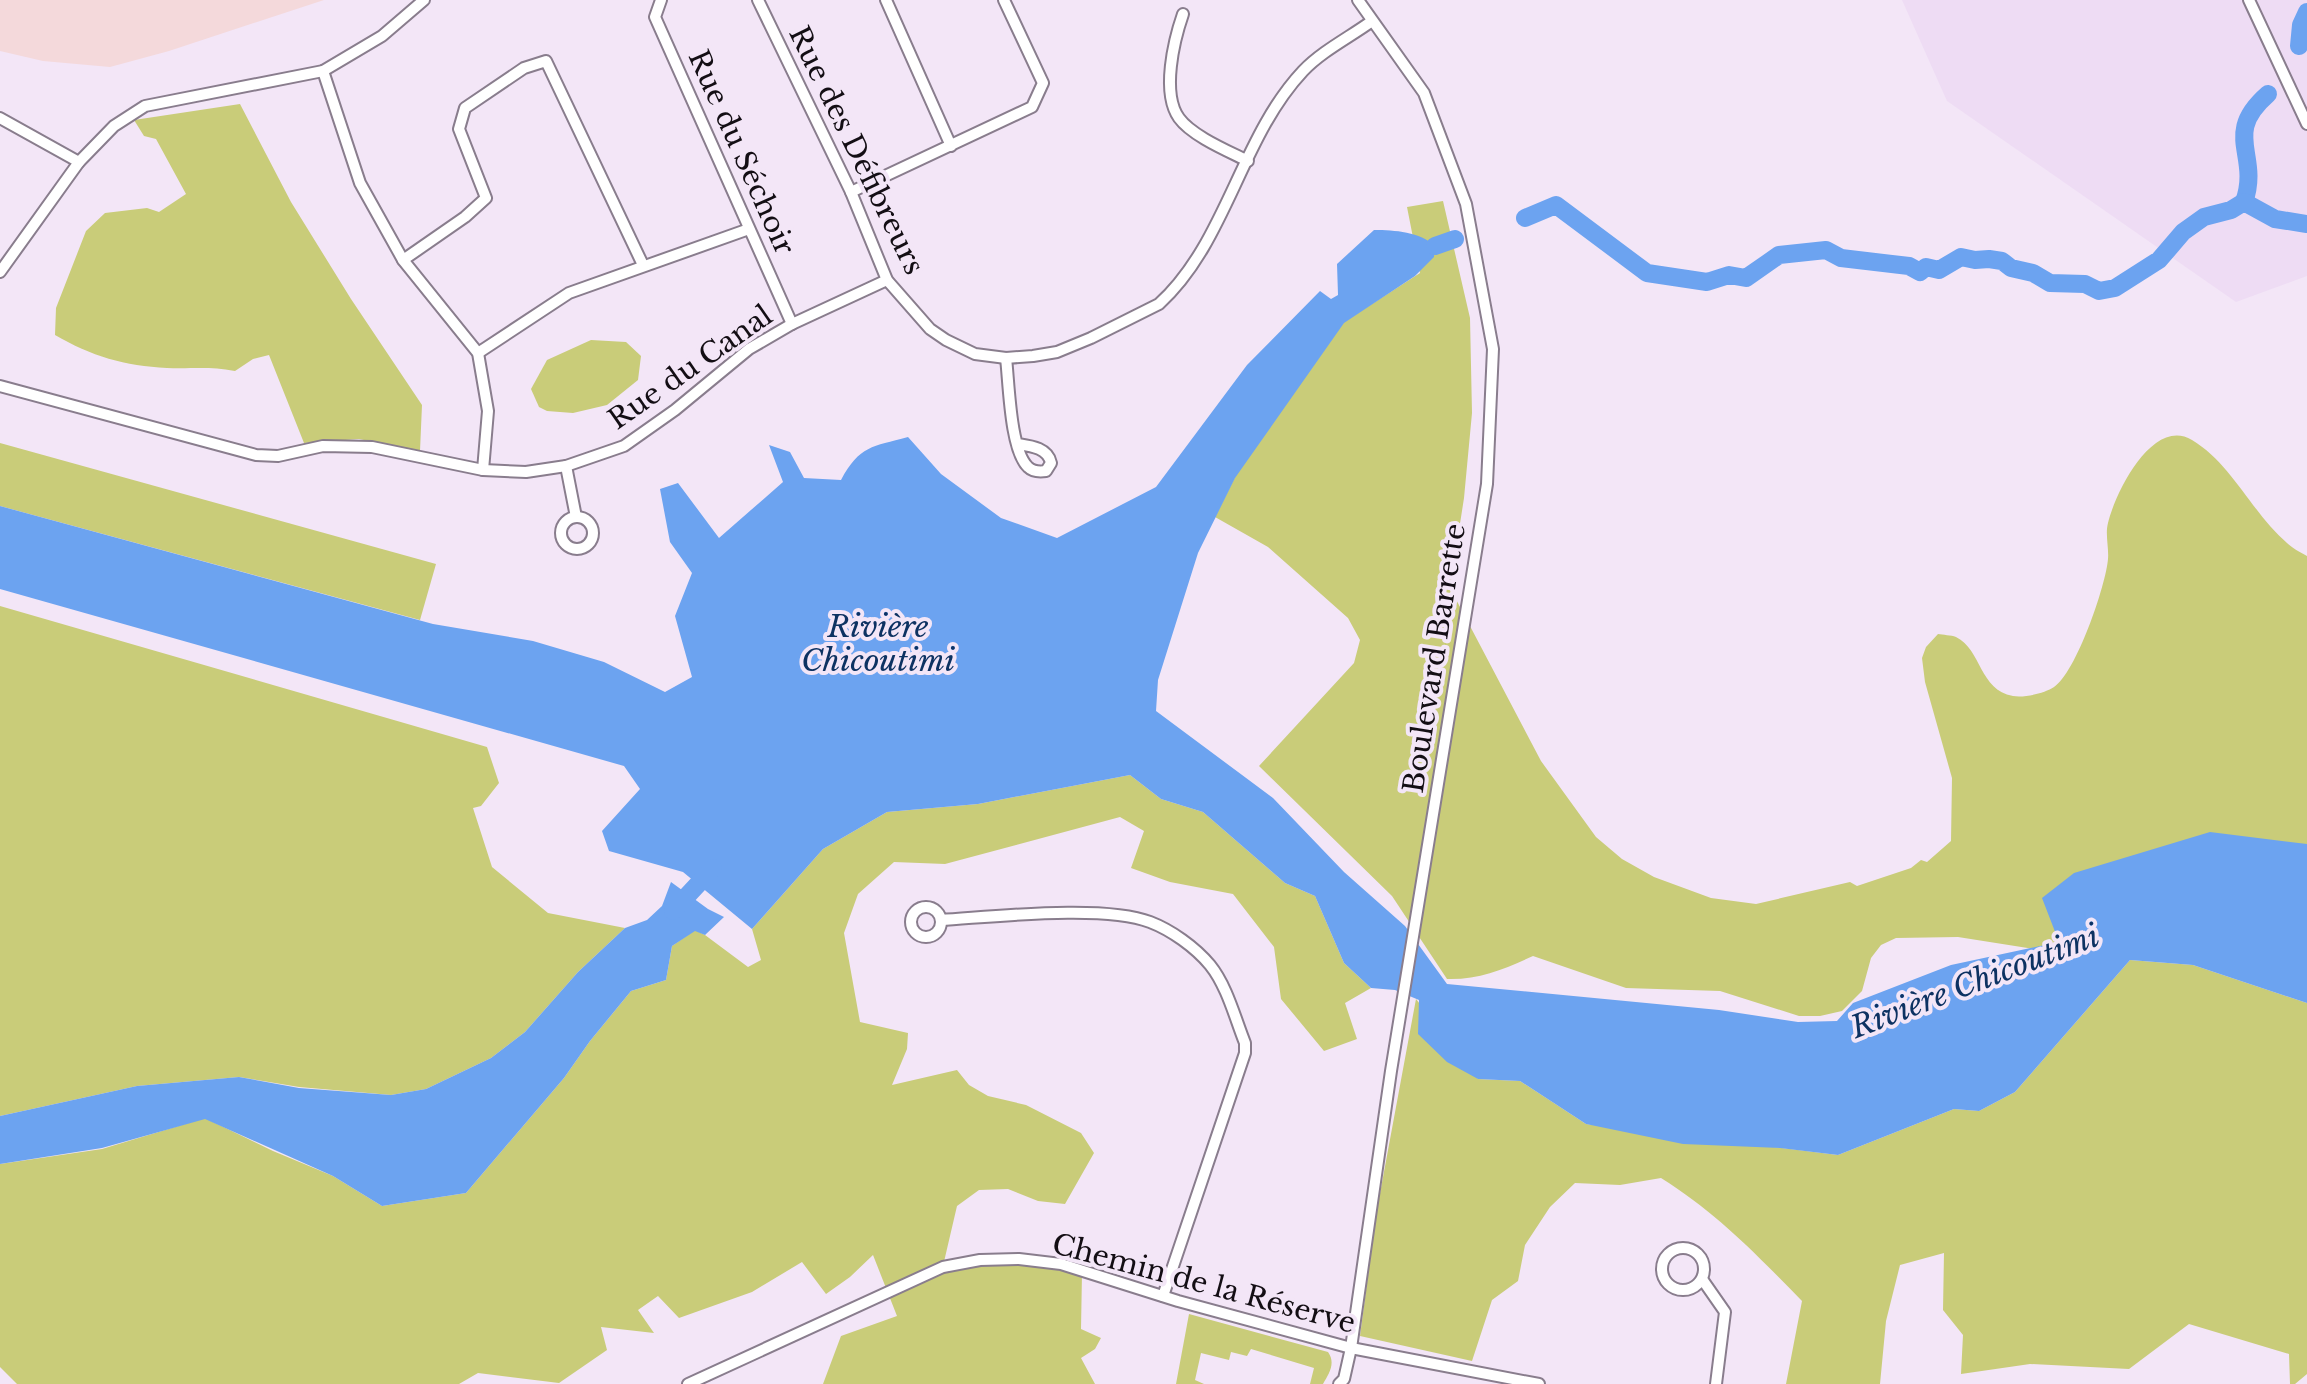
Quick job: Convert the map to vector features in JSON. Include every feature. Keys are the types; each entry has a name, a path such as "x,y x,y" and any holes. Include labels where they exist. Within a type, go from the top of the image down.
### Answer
{"street":[{"path":"0,272 79,162 114,126 145,106 323,71 382,36 424,0"},
{"name":"Rue du Séchoir","path":"661,0 655,17 792,324"},
{"name":"Rue des Défibreurs","path":"758,0 851,192 887,280 930,329 946,340 975,354 1006,358 1057,352 1159,304 1173,292 1193,264 1264,127 1303,70 1372,21"},
{"path":"886,0 951,146"},
{"path":"851,192 1032,107 1043,83 1004,0"},
{"name":"Boulevard Barrette","path":"1339,1384 1344,1379 1351,1348 1391,1071 1487,484 1493,349 1466,204 1424,93 1358,0"},
{"path":"2249,0 2307,124"},
{"path":"1183,14 1176,36 1169,83 1178,117 1206,140 1248,161"},
{"path":"403,260 465,217 486,198 459,129 465,108 524,68 546,61 643,265"},
{"path":"323,71 360,183 403,260 478,353 488,411 483,470"},
{"path":"0,118 79,162"},
{"path":"478,353 569,293 749,229"},
{"name":"Rue du Canal","path":"0,386 256,455 278,456 323,446 372,447 483,470 526,472 566,466 624,446 675,410 749,349 792,324 887,280"},
{"path":"1006,358 1018,444"},
{"path":"566,466 576,517"},
{"path":"941,920 1053,914 1124,916 1149,922 1172,935 1198,952 1211,967 1245,1043 1245,1053 1163,1296"},
{"path":"1702,1279 1689,1289 1673,1288 1662,1275 1664,1259 1678,1248 1693,1250 1703,1263 1702,1279 1725,1312 1716,1384"},
{"name":"Chemin de la Réserve","path":"688,1384 943,1267 980,1260 1019,1259 1061,1264 1351,1348 1539,1384"}],"shaded area":[{"path":"0,0 324,0 110,67 43,61 0,51"},
{"path":"1902,0 2307,0 2307,276 2236,302 1947,101"}],"green space":[{"path":"240,104 291,202 422,405 420,451 359,439 304,443 269,355 253,359 235,371 152,367 109,359 55,335 56,308 86,231 105,213 147,208 159,212 186,194 156,139 144,136 134,120"},
{"path":"1443,201 1470,318 1472,413 1464,498 1450,588 1541,761 1596,837 1622,859 1654,877 1711,898 1756,904 1850,882 1857,886 1911,868 1921,860 1927,862 1951,841 1952,778 1925,682 1922,658 1926,647 1938,634 1956,637 1965,643 1993,686 2013,696 2035,694 2054,687 2071,665 2096,607 2108,559 2108,523 2127,477 2150,448 2163,439 2177,435 2192,440 2219,462 2275,531 2291,547 2307,556 2307,884 2046,951 1958,937 1896,938 1881,945 1871,958 1862,991 1842,1011 1820,1016 1799,1016 1720,991 1626,988 1533,956 1481,976 1447,979 1392,896 1259,766 1354,663 1360,640 1348,618 1268,547 1215,517 1238,471 1344,322 1420,273 1407,207"},
{"path":"591,340 626,342 641,356 638,380 607,405 573,413 547,411 539,407 531,389 547,360"},
{"path":"0,443 436,564 420,620 0,506"},
{"path":"0,606 487,747 499,783 481,806 473,808 492,867 548,913 625,928 578,972 525,1032 491,1058 426,1089 391,1095 299,1087 239,1077 137,1086 0,1116"},
{"path":"1130,775 1161,799 1203,812 1285,883 1315,896 1344,963 1371,988 1345,1003 1357,1039 1324,1051 1281,999 1274,947 1233,894 1170,882 1131,868 1144,831 1120,817 945,864 894,862 858,894 844,933 860,1022 908,1033 907,1049 892,1085 957,1070 969,1085 988,1096 1026,1105 1081,1133 1094,1153 1065,1204 1038,1201 1008,1189 979,1190 957,1206 943,1266 1019,1259 1082,1273 1081,1329 1101,1338 1095,1349 1081,1358 1095,1384 823,1384 841,1336 897,1316 873,1255 826,1294 802,1262 752,1292 679,1318 658,1296 638,1310 654,1333 601,1327 607,1350 559,1383 478,1373 459,1384 17,1384 0,1367 0,1164 102,1149 205,1118 333,1176 382,1206 466,1193 564,1078 631,991 666,980 672,946 695,930 748,967 761,960 752,929 823,849 887,812 978,804"},
{"path":"2130,960 2193,965 2307,1003 2307,1374 2295,1384 2290,1384 2289,1354 2189,1324 2129,1369 2030,1364 1961,1374 1963,1335 1943,1310 1944,1253 1900,1265 1886,1321 1880,1384 1786,1384 1802,1301 1719,1220 1661,1178 1620,1185 1575,1183 1550,1207 1525,1245 1518,1281 1492,1300 1472,1361 1360,1336 1376,1215 1416,999 1478,1079 1520,1081 1586,1124 1838,1155 1954,1109 1979,1111 2015,1092"},
{"path":"1189,1314 1328,1352 1332,1364 1329,1372 1323,1384 1310,1384 1314,1368 1251,1349 1247,1356 1231,1352 1229,1360 1201,1353 1195,1380 1204,1384 1176,1384"}],"water":[{"name":"Rivière Chicoutimi","path":"1374,230 1399,231 1429,241 1435,246 1434,257 1415,276 1344,323 1235,478 1198,553 1158,680 1156,711 1273,798 1344,872 1405,926 1447,984 1719,1010 1798,1022 1837,1021 1853,1003 1951,965 2059,942 2042,898 2074,873 2210,832 2307,844 2307,1003 2193,965 2130,960 2015,1092 1979,1111 1954,1109 1838,1155 1780,1148 1683,1144 1586,1124 1520,1081 1478,1079 1447,1062 1418,1034 1419,1000 1395,990 1371,988 1344,963 1315,896 1285,883 1203,812 1161,799 1130,775 978,804 887,812 823,849 752,929 683,872 609,851 602,831 640,789 624,766 0,589 0,506 433,624 533,641 604,662 665,692 692,677 675,616 692,573 670,542 660,489 678,483 719,538 783,482 769,445 790,452 804,478 841,480 854,460 868,449 908,437 941,474 1001,518 1057,538 1156,487 1247,365 1320,291 1331,299 1338,295 1337,264"},
{"path":"671,882 724,917 705,935 695,931 672,946 666,980 631,991 564,1078 466,1193 382,1206 333,1176 205,1119 102,1148 0,1164 0,1116 137,1086 239,1077 299,1088 391,1095 426,1089 491,1058 525,1032 578,972 625,928 647,920 662,906"}],"waterway":[{"path":"2299,46 2301,25 2307,12"},
{"path":"2244,202 2248,185 2244,134 2254,108 2268,94"},
{"path":"1525,218 1556,205 1647,273 1707,282 1729,275 1746,278 1779,255 1826,250 1841,258 1909,266 1920,272 1926,267 1939,270 1961,257 1989,259 2033,273 2050,283 2085,284 2099,291 2115,288 2159,260 2183,232 2204,217 2231,210 2244,202 2275,219 2307,224"},
{"path":"1435,246 1455,239"},
{"name":"Rivière Chicoutimi","path":"673,911 713,868"}]}
